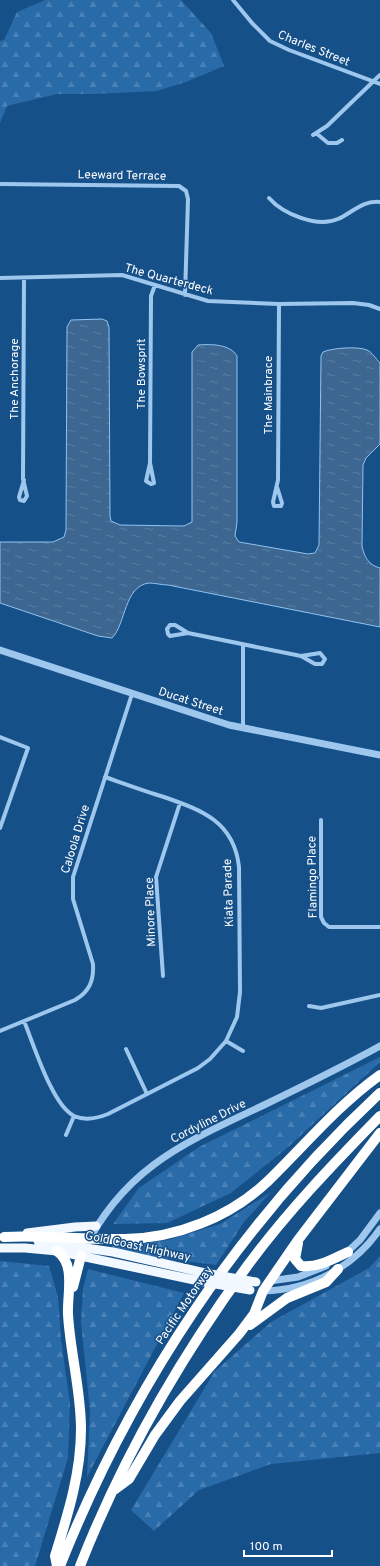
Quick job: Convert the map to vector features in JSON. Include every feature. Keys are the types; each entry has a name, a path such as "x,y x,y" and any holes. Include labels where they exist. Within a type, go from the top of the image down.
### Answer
{"highway":[{"path":"2,1237 85,1247 126,1239 155,1236 190,1227 213,1218 240,1203 266,1182 313,1135 380,1075"},
{"name":"Pacific Motorway","path":"60,1566 78,1520 117,1440 176,1337 232,1257 282,1196 333,1139 380,1093"},
{"path":"80,1566 112,1492 144,1429 191,1348 248,1265 292,1210 380,1116"},
{"path":"112,1492 128,1479 152,1440 180,1401 239,1334 257,1309 263,1291 298,1240 380,1133"},
{"path":"2,1237 75,1226 96,1226"},
{"path":"298,1240 295,1259 301,1266 312,1267 323,1264 348,1252"},
{"path":"68,1313 85,1247"},
{"name":"Gold Coast Highway","path":"85,1247 199,1281 263,1291"},
{"name":"Gold Coast Highway","path":"0,1248 25,1248 57,1251 85,1247 205,1273 256,1282 270,1281"},
{"path":"57,1251 65,1258 67,1263 68,1313 79,1391 81,1429 76,1481 56,1556 57,1566"},
{"path":"239,1334 273,1306 287,1298 323,1284 332,1278 338,1269"}],"street":[{"name":"Charles Street","path":"234,0 252,23 270,41 289,50 380,84"},
{"path":"342,140 328,143 315,134 327,126 380,75"},
{"name":"Leeward Terrace","path":"0,184 179,186 186,191 188,200 185,295"},
{"path":"269,198 284,210 303,218 326,221 338,219 364,203 380,202"},
{"name":"The Quarterdeck","path":"0,278 114,275 126,276 208,301 279,304 353,303 369,305 380,309"},
{"name":"The Anchorage","path":"24,278 24,480"},
{"name":"The Bowsprit","path":"150,463 151,296 155,285"},
{"name":"The Mainbrace","path":"277,487 279,304"},
{"path":"188,633 170,636 167,629 170,626 175,626 188,633 301,656 318,665 322,664 325,659 320,653 301,656"},
{"path":"243,644 243,728"},
{"name":"Ducat Street","path":"0,650 218,722 380,755"},
{"name":"Caloola Drive","path":"0,1031 75,1000 84,995 91,985 93,964 73,899 73,877 132,694"},
{"path":"0,737 28,748 0,828"},
{"name":"Kiata Parade","path":"74,1116 86,1118 102,1116 198,1068 226,1041 237,1018 239,1004 238,858 230,838 217,821 200,810 105,777"},
{"name":"Minore Place","path":"163,976 156,877 180,803"},
{"name":"Flamingo Place","path":"321,820 321,917 324,924 330,927 380,927"},
{"path":"309,1006 321,1008 380,995"},
{"path":"24,1021 54,1094 63,1108 74,1116 66,1135"},
{"path":"226,1041 243,1051"},
{"name":"Cordyline Drive","path":"85,1247 96,1226 111,1206 137,1177 174,1151 380,1046"},
{"path":"126,1049 147,1094"},
{"path":"270,1281 289,1279 311,1273 332,1263 348,1252 360,1240 380,1213"},
{"path":"263,1291 299,1286 319,1279 338,1269 359,1254 380,1229"}],"green space":[{"path":"45,0 181,0 211,33 224,66 186,82 157,91 57,94 7,106 0,123 0,41 4,40 17,12"},
{"path":"380,1057 380,1062 287,1148 231,1193 167,1223 113,1224 139,1188 199,1147"},
{"path":"271,1192 244,1222 216,1265 113,1252 112,1246 168,1240 220,1224"},
{"path":"380,1256 380,1453 271,1464 199,1490 154,1531 131,1510 215,1371 271,1322 369,1268"},
{"path":"0,1261 49,1266 58,1297 61,1340 70,1403 68,1458 35,1566 0,1566"},
{"path":"88,1269 184,1293 87,1477 90,1411 81,1322 83,1289"}],"water":[{"path":"102,319 107,321 109,327 111,521 120,525 184,526 192,522 192,352 198,345 220,346 230,349 237,356 237,522 235,536 239,542 308,554 315,553 319,545 321,356 323,352 332,349 345,348 363,349 372,354 380,363 380,444 366,458 363,465 362,546 367,560 372,565 380,568 380,627 168,585 151,583 141,586 130,598 117,632 112,638 98,636 0,603 0,542 53,542 64,537 66,530 67,327 71,320"}]}
